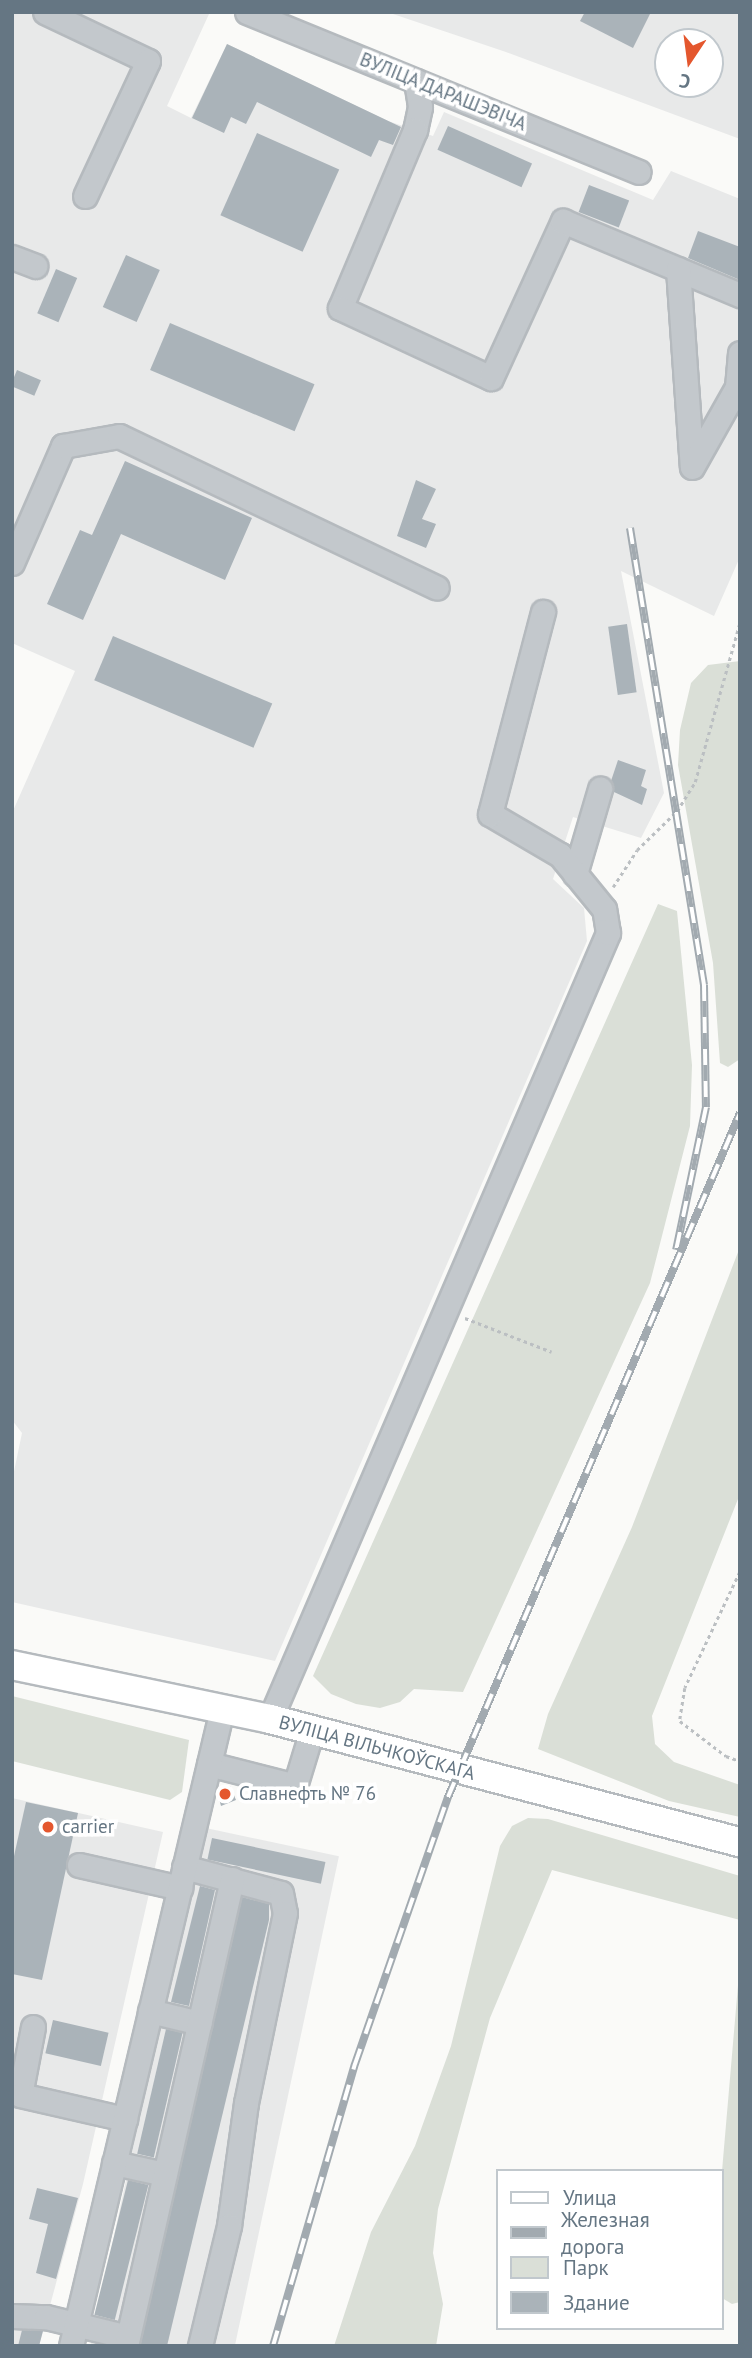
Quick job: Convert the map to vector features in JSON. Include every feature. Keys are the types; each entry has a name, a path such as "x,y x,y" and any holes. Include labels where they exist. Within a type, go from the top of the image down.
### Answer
{"main road":[{"name":"ВУЛІЦА ВІЛЬЧКОЎСКАГА","path":"12,1665 270,1719 740,1842"}],"street":[{"path":"45,12 148,61 85,196"},
{"name":"ВУЛІЦА ДАРАШЭВІЧА","path":"247,12 291,20 416,80 639,172"},
{"path":"416,80 420,107 415,130 340,308 491,378 563,222 740,295"},
{"path":"12,257 34,266"},
{"path":"678,269 692,467 737,387 740,353"},
{"path":"12,563 63,446 119,436 437,588"},
{"path":"270,1719 608,933 604,909 560,855 491,814 543,612"},
{"path":"575,873 600,789"},
{"path":"73,2335 222,1709"},
{"path":"209,1764 295,1786 312,1730"},
{"path":"79,1865 182,1878 232,1879 281,1893 285,1913 246,2103 229,2226 200,2346"},
{"path":"12,2316 73,2335 127,2341 232,1879"},
{"path":"150,2011 200,2023"},
{"path":"33,2027 20,2095 125,2119"},
{"path":"114,2163 165,2174"}],"path":[{"path":"604,909 618,876 637,850 683,802 695,782 702,748 740,622"},
{"path":"446,1309 552,1352"},
{"path":"740,1572 685,1688 680,1721 740,1761"}],"shaded area":[{"path":"12,12 209,14 167,106 191,118 227,44 388,121 433,136 444,112 653,200 671,171 740,199 740,557 714,616 621,571 664,793 641,838 573,817 553,879 584,908 587,941 275,1661 12,1602 12,1481 22,1433 12,1420 12,813 75,671 12,643"},
{"path":"387,12 740,12 740,139 503,51"},
{"path":"12,1798 163,1832 83,2184 39,2346 12,2346"},
{"path":"201,1827 339,1856 235,2346 91,2346"}],"green space":[{"path":"740,661 740,1059 728,1067 720,1063 713,963 678,765 680,730 691,683 708,665"},
{"path":"658,904 677,911 692,1065 690,1126 650,1283 463,1692 414,1689 400,1702 380,1708 356,1704 331,1694 313,1676"},
{"path":"740,1247 740,1494 652,1716 655,1744 674,1762 740,1785 740,1817 669,1801 538,1749 548,1714 632,1527"},
{"path":"12,1696 189,1740 182,1792 170,1800 12,1761"},
{"path":"528,1818 548,1819 740,1876 740,1920 552,1870 490,2018 438,2209 433,2253 443,2304 436,2346 334,2346 371,2232 415,2146 451,2046 500,1846 512,1826"},
{"path":"740,1962 740,2302 732,2304 724,2299 722,2169"}],"building":[{"path":"585,12 651,12 633,48 580,21"},
{"path":"227,44 401,127 393,145 379,140 371,157 257,102 246,124 231,117 224,133 192,118"},
{"path":"448,126 532,163 521,187 437,150"},
{"path":"257,133 339,170 303,252 220,215"},
{"path":"589,185 629,200 619,227 579,212"},
{"path":"698,231 740,247 740,280 688,258"},
{"path":"126,255 160,270 137,322 103,307"},
{"path":"56,269 77,278 58,322 37,313"},
{"path":"170,323 315,384 295,431 150,370"},
{"path":"17,370 41,380 34,396 12,386"},
{"path":"125,461 252,518 225,580 121,534 83,620 47,604 80,530 92,535"},
{"path":"416,480 436,489 422,519 436,524 426,548 397,536"},
{"path":"627,624 637,692 618,695 608,627"},
{"path":"113,636 272,704 253,748 94,680"},
{"path":"618,760 646,770 641,786 647,789 642,805 614,792 611,781"},
{"path":"230,1786 236,1800 221,1806 217,1791"},
{"path":"26,1802 78,1813 42,1980 12,1974 12,1865"},
{"path":"212,1838 325,1862 321,1884 207,1860"},
{"path":"200,1886 215,1890 189,2006 171,2002"},
{"path":"242,1897 269,1904 269,1920 167,2346 140,2346"},
{"path":"53,2020 109,2033 101,2066 45,2053"},
{"path":"166,2029 183,2033 154,2158 137,2154"},
{"path":"128,2180 148,2185 115,2320 94,2315"},
{"path":"37,2188 78,2198 56,2279 36,2273 48,2224 29,2219"},
{"path":"22,2330 43,2331 39,2346 18,2346"}],"railway":[{"path":"630,528 704,985 706,1107 676,1250"},
{"path":"273,2346 355,2064 448,1797 740,1113"}],"place":[{"name":"Славнефть № 76","path":"225,1794"},
{"name":"carrier","path":"48,1827"}]}
